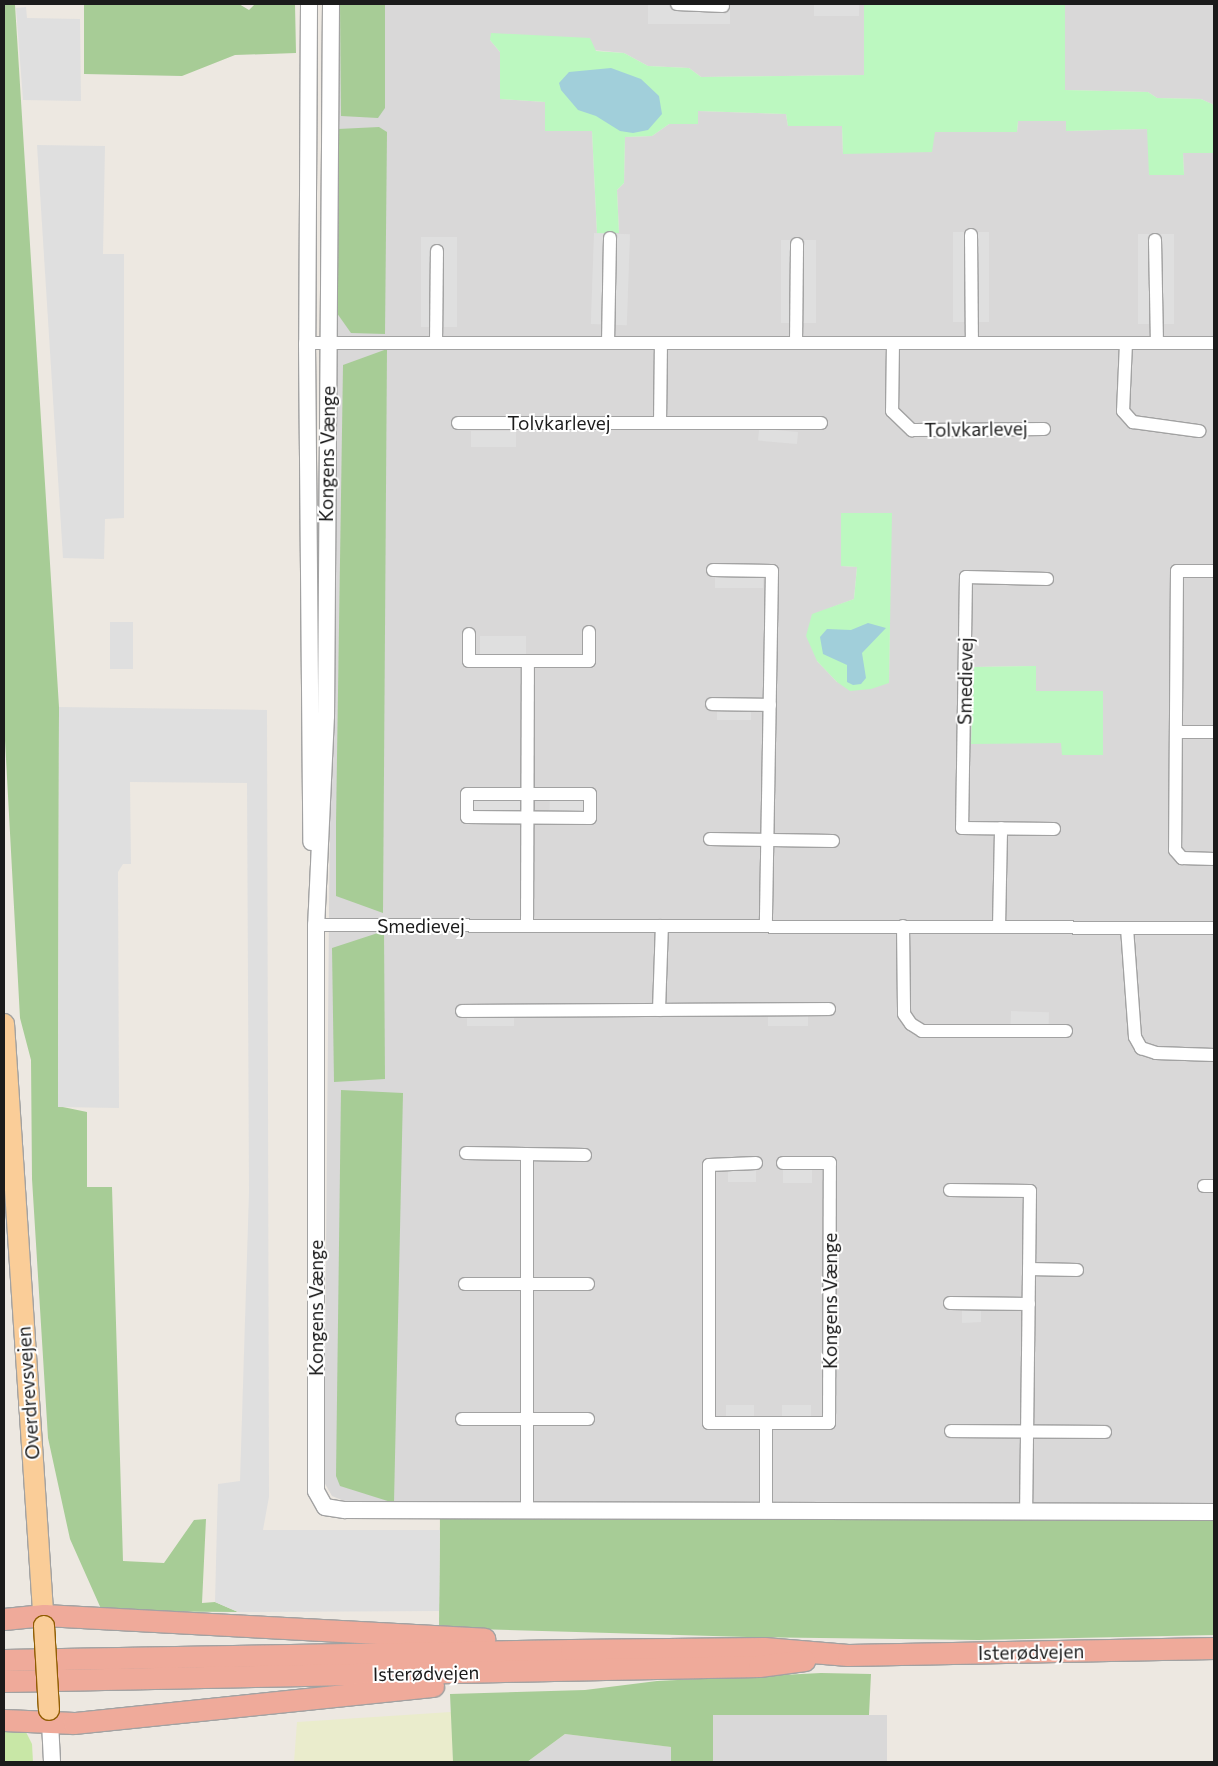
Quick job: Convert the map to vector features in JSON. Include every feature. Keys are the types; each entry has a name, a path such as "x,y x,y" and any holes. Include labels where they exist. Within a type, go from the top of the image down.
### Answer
{"highway":[{"path":"4,1619 437,1636 538,1643 571,1650"},
{"name":"Isterødvejen","path":"4,1660 764,1648 848,1655 1214,1648"},
{"name":"Isterødvejen","path":"4,1681 759,1666 848,1655"},
{"path":"4,1720 50,1716 175,1713 411,1688 499,1683 557,1670"}],"main road":[{"name":"Overdrevsvejen","path":"4,1024 50,1716"}],"street":[{"name":"Kongens Vænge","path":"310,4 307,343 310,794 316,904"},
{"name":"Kongens Vænge","path":"331,4 325,736 316,904 316,1491 325,1507 345,1510 1214,1512"},
{"path":"677,4 723,6"},
{"path":"971,235 972,343"},
{"path":"608,343 610,238"},
{"path":"1155,240 1157,343"},
{"path":"796,343 797,244"},
{"path":"436,343 437,251"},
{"path":"307,343 1214,343"},
{"path":"660,423 661,343"},
{"name":"Tolvkarlevej","path":"893,343 892,411 912,430 1044,429"},
{"path":"1126,344 1123,411 1133,422 1199,431"},
{"name":"Tolvkarlevej","path":"458,423 821,423"},
{"path":"713,570 772,571 766,926"},
{"path":"1214,571 1177,571 1175,850 1182,858 1214,859"},
{"name":"Smedievej","path":"1047,579 966,577 962,828 1054,829"},
{"path":"469,634 469,661 589,661 590,632"},
{"path":"527,926 528,661"},
{"path":"712,704 770,705"},
{"path":"1177,732 1214,732"},
{"path":"468,794 527,794 590,794 590,818 467,817 468,794"},
{"path":"999,927 1001,828"},
{"path":"710,839 833,841"},
{"name":"Smedievej","path":"316,925 1214,928"},
{"path":"659,1010 662,926"},
{"path":"903,926 904,1014 911,1024 930,1032 1066,1031"},
{"path":"1128,928 1135,1037 1141,1048 1156,1053 1214,1055"},
{"path":"462,1011 829,1010"},
{"path":"466,1153 527,1156 585,1155"},
{"path":"527,1156 527,1509"},
{"name":"Kongens Vænge","path":"756,1163 708,1165 709,1423 829,1423 830,1163 783,1162"},
{"path":"950,1190 1030,1191 1026,1512"},
{"path":"1029,1269 1077,1270"},
{"path":"465,1284 527,1287 588,1284"},
{"path":"950,1303 1029,1304"},
{"path":"462,1419 588,1420"},
{"path":"766,1423 766,1510"},
{"path":"951,1431 1105,1432"},
{"name":"Overdrevsvejen","path":"50,1716 52,1762"}],"shaded area":[{"path":"337,4 864,4 864,75 701,77 689,68 648,66 624,53 490,40 500,52 500,99 545,102 545,131 592,131 597,234 619,233 617,190 624,183 625,137 652,136 669,124 698,124 698,111 786,114 788,126 842,126 843,154 935,132 1017,132 1018,121 1066,121 1066,131 1148,129 1150,175 1184,175 1183,153 1214,153 1214,1521 440,1517 349,1503 332,1496 324,1482","holes":["891,513 889,683 837,682 817,661 830,608 854,599 857,567 841,566","1036,666 1036,691 1103,755 1062,755 1062,743 974,667"]},
{"path":"648,4 730,4 730,24 648,24"},
{"path":"814,4 859,4 859,16 814,16"},
{"path":"1065,4 1214,4 1214,105 1201,99 1157,98 1148,92 1065,90"},
{"path":"26,7 27,18 80,19 81,101 23,100 16,8"},
{"path":"37,145 105,146 103,254 124,254 124,518 105,519 104,559 63,558"},
{"path":"953,232 989,232 989,322 953,322"},
{"path":"594,233 630,234 627,325 591,324"},
{"path":"1138,234 1174,234 1174,324 1138,324"},
{"path":"421,237 457,237 457,327 421,327"},
{"path":"781,240 816,240 816,323 781,323"},
{"path":"759,429 798,432 797,444 758,441"},
{"path":"471,431 516,431 516,447 471,447"},
{"path":"715,574 763,574 763,588 715,588"},
{"path":"110,622 133,622 133,669 110,669"},
{"path":"480,636 526,636 526,658 480,658"},
{"path":"59,707 267,710 269,1497 263,1530 440,1530 439,1611 238,1612 215,1602 218,1484 240,1481 249,1192 247,783 130,782 131,864 123,864 118,872 119,1108 58,1107"},
{"path":"717,707 751,707 751,720 717,720"},
{"path":"467,787 522,788 521,824 466,823"},
{"path":"550,788 594,789 593,823 549,822"},
{"path":"768,1011 808,1011 808,1026 768,1026"},
{"path":"1011,1011 1049,1012 1048,1029 1010,1028"},
{"path":"467,1012 514,1012 514,1026 467,1026"},
{"path":"728,1159 756,1159 756,1182 728,1182"},
{"path":"783,1159 812,1159 812,1183 783,1183"},
{"path":"962,1310 981,1311 981,1322 962,1323"},
{"path":"726,1405 754,1405 754,1416 726,1416"},
{"path":"782,1405 811,1405 811,1416 782,1416"},
{"path":"713,1715 887,1715 887,1762 713,1762"},
{"path":"565,1734 672,1747 671,1762 527,1762"}],"green space":[{"path":"4,4 49,4 15,5 59,707 58,1106 87,1112 87,1187 112,1187 123,1561 164,1563 194,1520 206,1519 202,1603 215,1602 238,1612 102,1611 70,1539 48,1438 32,1179 31,1060 20,1018 4,722"},
{"path":"84,4 239,4 249,10 255,4 295,4 296,53 235,55 182,76 84,74"},
{"path":"340,4 385,4 385,108 378,118 341,116"},
{"path":"864,4 1065,4 1065,90 1148,92 1157,98 1201,99 1214,105 1214,153 1183,153 1184,175 1149,175 1147,129 1066,131 1066,121 1018,121 1017,132 935,132 932,152 843,154 842,126 788,126 786,114 698,111 698,124 669,124 652,136 625,137 624,183 617,190 619,233 597,234 592,131 545,131 545,102 500,99 500,52 490,40 491,33 590,38 596,51 624,53 648,66 689,68 701,77 864,75"},
{"path":"379,127 387,132 385,334 351,333 334,309 338,129"},
{"path":"387,349 383,913 336,896 336,823 343,365"},
{"path":"841,513 892,513 889,683 871,689 850,691 837,682 817,661 806,636 812,614 854,599 857,567 841,566"},
{"path":"1036,666 1036,691 1103,691 1103,755 1062,755 1061,743 971,744 974,667"},
{"path":"384,931 385,1079 334,1082 332,948"},
{"path":"341,1090 403,1093 394,1503 340,1486 336,1476"},
{"path":"440,1517 1214,1521 1214,1635 978,1640 747,1637 439,1628"},
{"path":"821,1673 871,1674 869,1715 713,1715 713,1762 671,1762 671,1747 565,1734 527,1762 453,1762 450,1694 585,1690 657,1681"},
{"path":"451,1712 453,1762 294,1762 297,1722"},
{"path":"4,1729 26,1732 32,1744 33,1762 4,1762"}],"water":[{"path":"611,68 641,79 659,96 662,114 648,130 633,133 620,131 596,116 578,110 561,90 559,83 569,72"},
{"path":"868,623 886,628 862,653 866,678 861,684 853,685 847,682 847,665 823,654 820,637 827,629 851,630"}]}
